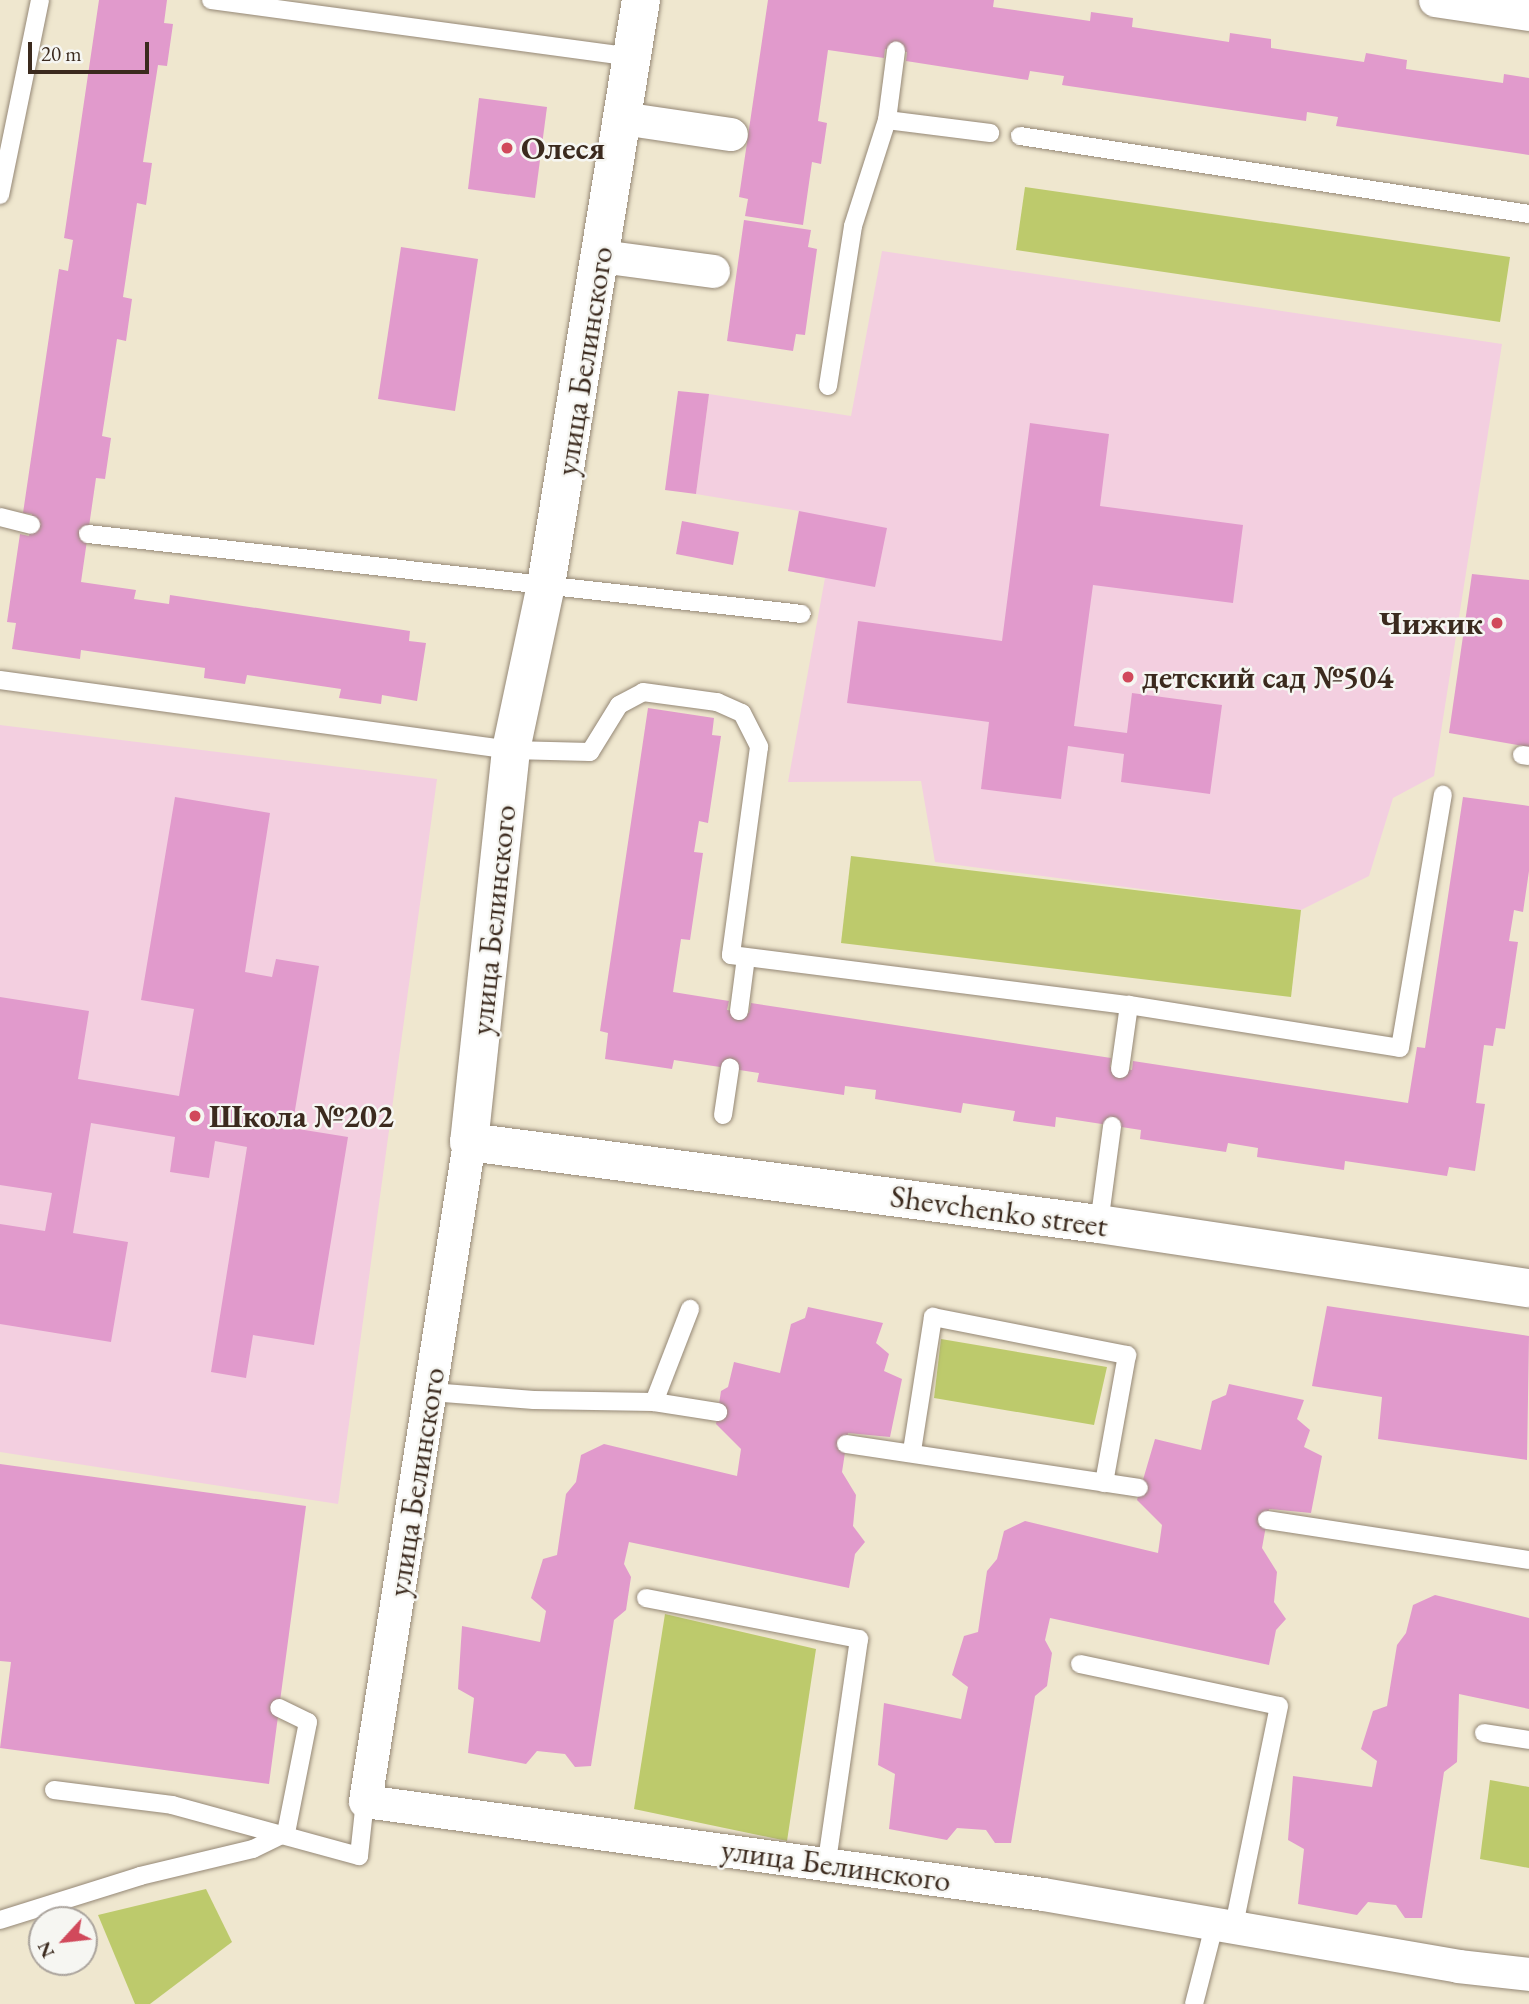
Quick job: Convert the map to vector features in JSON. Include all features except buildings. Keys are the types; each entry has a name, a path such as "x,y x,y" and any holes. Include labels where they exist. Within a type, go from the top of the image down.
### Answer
{"street":[{"name":"улица Белинского","path":"641,0 546,586 511,750 469,1142 365,1801 827,1862 1224,1924 1458,1966 1529,1974"},
{"path":"1435,0 1529,14"},
{"path":"622,118 731,134"},
{"path":"601,256 713,271"},
{"name":"Shevchenko street","path":"469,1142 1099,1224 1529,1289"}],"lane":[{"path":"0,195 40,0"},
{"path":"211,0 631,57"},
{"path":"828,386 853,226 887,120 896,51"},
{"path":"887,120 990,133"},
{"path":"1020,136 1529,214"},
{"path":"0,517 31,525"},
{"path":"88,534 802,614"},
{"path":"0,680 511,750 590,752 619,705 643,692 717,702 742,713 759,747 731,955 1129,1005 1399,1048 1443,795"},
{"path":"738,1011 746,957"},
{"path":"1120,1069 1129,1005"},
{"path":"723,1115 730,1068"},
{"path":"1099,1224 1112,1126"},
{"path":"654,1402 690,1309"},
{"path":"912,1451 933,1317 1127,1356 1104,1483"},
{"path":"430,1392 534,1400 654,1402 718,1412"},
{"path":"846,1444 912,1451 1139,1488"},
{"path":"1267,1520 1529,1560"},
{"path":"646,1598 859,1639 827,1862"},
{"path":"1080,1664 1279,1706 1224,1924 1194,2004"},
{"path":"279,1708 308,1722 286,1833"},
{"path":"1484,1733 1529,1740"},
{"path":"54,1790 172,1805 286,1833 359,1856 365,1801"},
{"path":"0,1920 140,1876 253,1849 286,1833"}],"shaded area":[{"name":"детский сад №504","path":"882,251 1502,344 1434,776 1393,798 1369,876 1301,910 935,862 921,781 788,782 825,578 788,571 799,511 696,494 709,394 851,416"},
{"name":"Школа №202","path":"0,725 437,779 338,1504 0,1452"}],"green space":[{"path":"1025,187 1510,257 1500,322 1016,250"},
{"path":"851,856 1301,910 1291,997 841,943"},
{"path":"941,1339 1107,1367 1094,1425 934,1398"},
{"path":"665,1614 816,1649 787,1841 634,1809"},
{"path":"1490,1780 1529,1787 1529,1868 1480,1859"},
{"path":"206,1889 232,1942 150,2004 135,2004 98,1915"}],"place":[{"name":"Олеся","path":"507,148"},
{"name":"Чижик","path":"1497,623"},
{"name":"детский сад №504","path":"1128,677"},
{"name":"Школа №202","path":"195,1116"}]}
